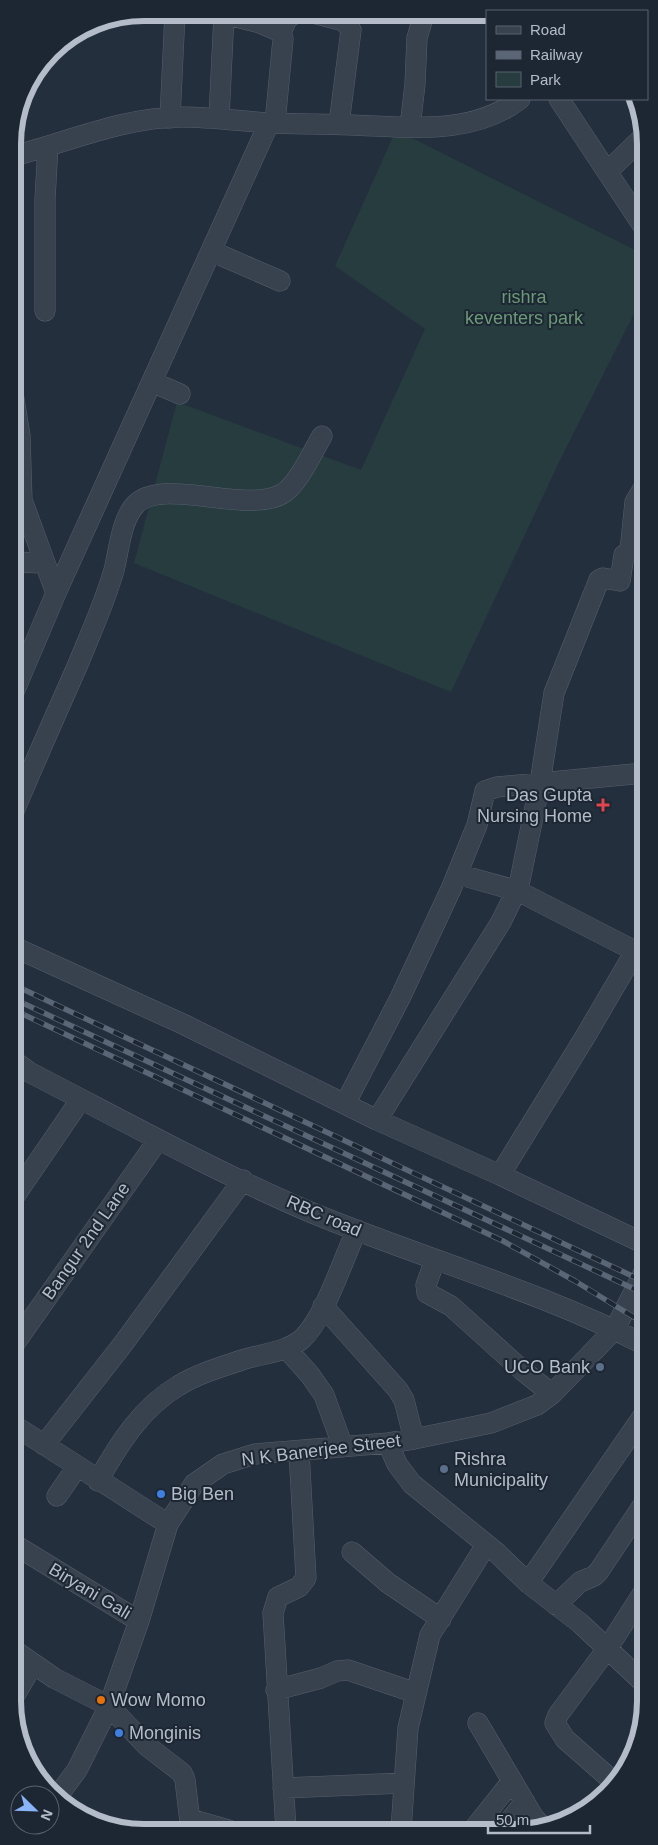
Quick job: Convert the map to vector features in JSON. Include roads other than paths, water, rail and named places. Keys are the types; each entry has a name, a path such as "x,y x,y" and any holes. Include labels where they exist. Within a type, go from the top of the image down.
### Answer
{"street":[{"path":"339,124 352,30 344,21"},
{"path":"410,127 415,84 417,38 422,21"},
{"path":"170,118 175,22"},
{"path":"219,118 222,22"},
{"path":"254,22 282,32"},
{"path":"22,674 56,593 211,251 272,123 283,40 282,32 286,22"},
{"path":"22,153 133,123 170,118 219,118 272,123 430,128 486,118 499,113 518,100"},
{"path":"560,100 637,217"},
{"path":"607,172 637,143"},
{"path":"45,311 48,146"},
{"path":"211,251 280,281"},
{"path":"152,382 180,394"},
{"path":"22,794 108,594 125,524 137,503 147,498 166,494 252,500 271,498 283,494 296,480 322,436"},
{"path":"22,493 22,500 56,593"},
{"path":"637,499 635,502 637,546"},
{"path":"377,1120 501,922 518,891 540,783 554,693 598,582 603,578 620,581 622,559 637,552"},
{"path":"22,562 44,563"},
{"path":"345,1104 400,998 457,874 477,825 485,791 488,788 637,774"},
{"path":"457,874 518,891 636,950"},
{"path":"21,950 185,1025 377,1120 500,1175 636,1240"},
{"path":"500,1175 585,1037 629,960 636,955"},
{"name":"RBC road","path":"21,1066 158,1140 310,1211 544,1300 615,1329 636,1340"},
{"path":"21,1186 80,1099"},
{"name":"Bangur 2nd Lane","path":"21,1333 158,1140"},
{"path":"44,1445 123,1344 244,1180"},
{"path":"98,1481 126,1436 145,1414 177,1386 194,1377 286,1348 303,1338 323,1306 357,1230"},
{"path":"435,1260 426,1285 427,1293 451,1306 522,1370 552,1394"},
{"name":"N K Banerjee Street","path":"61,1791 77,1770 109,1706 139,1621 168,1524 194,1484 223,1464 255,1454 388,1443 414,1439 491,1423 537,1405 552,1394 615,1329 636,1287"},
{"path":"323,1306 366,1351 398,1390 404,1400 414,1439"},
{"path":"286,1348 310,1374 324,1395 343,1447"},
{"path":"528,1583 636,1426"},
{"path":"21,1430 98,1481 168,1524"},
{"path":"388,1443 397,1464 412,1484 486,1545 528,1583 580,1623 636,1676"},
{"path":"286,1824 276,1690 274,1603 278,1596 302,1586 307,1570 299,1451"},
{"path":"57,1496 78,1467"},
{"path":"556,1605 580,1582 594,1576 599,1571 636,1515"},
{"path":"401,1824 408,1728 430,1635 486,1545"},
{"name":"Biryani Gali","path":"21,1549 139,1621"},
{"path":"352,1552 388,1583 441,1619"},
{"path":"610,1778 564,1739 555,1723 558,1715 607,1649 636,1604"},
{"path":"21,1655 54,1678 109,1706 147,1746 183,1774 190,1824"},
{"path":"21,1685 33,1664"},
{"path":"276,1690 321,1678 338,1671 348,1670 416,1693"},
{"path":"478,1723 537,1821"},
{"path":"478,1824 512,1781"},
{"path":"283,1788 404,1783"},
{"path":"507,1824 525,1802"}],"railway":[{"path":"21,989 636,1278"},
{"path":"21,1002 636,1290"},
{"path":"21,1014 503,1241 575,1281 636,1319"}],"place":[{"name":"Das Gupta Nursing Home","path":"603,805"},
{"name":"UCO Bank","path":"600,1367"},
{"name":"Rishra Municipality","path":"444,1469"},
{"name":"Big Ben","path":"161,1494"},
{"name":"Wow Momo","path":"101,1700"},
{"name":"Monginis","path":"119,1733"}],"park label":[{"name":"rishra keventers park","path":"524,307"}]}
